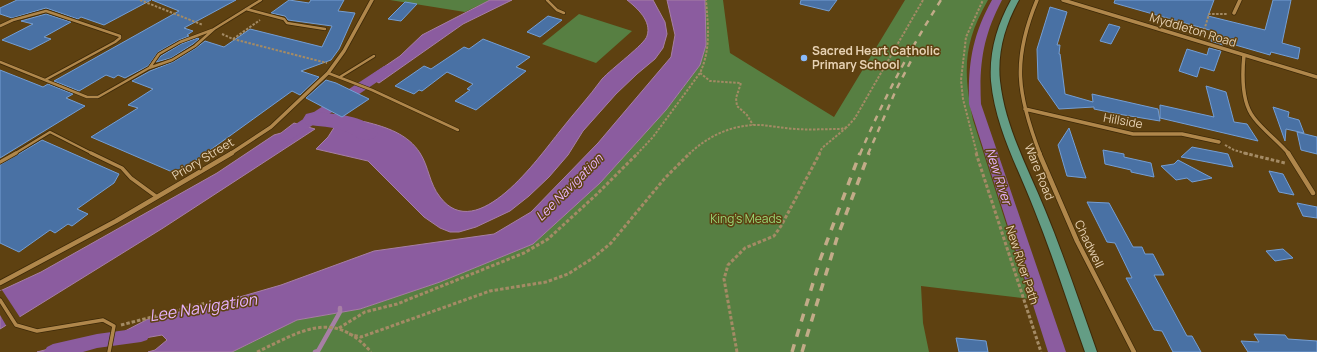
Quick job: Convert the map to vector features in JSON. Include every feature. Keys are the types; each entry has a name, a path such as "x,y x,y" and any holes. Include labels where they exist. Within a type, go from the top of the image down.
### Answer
{"main road":[{"name":"Ware Road","path":"1015,0 1002,28 995,63 996,83 1001,107 1008,130 1059,260 1091,352"}],"street":[{"name":"Priory Street","path":"0,283 158,197 252,140 285,115 328,73 348,44 372,0"},
{"path":"1025,109 1020,69 1022,46 1026,27 1037,0"},
{"name":"Myddleton Road","path":"1063,0 1317,76"},
{"path":"1234,13 1240,0"},
{"path":"1244,55 1243,64 1246,106 1252,116 1286,150 1313,193"},
{"name":"Chadwell","path":"1025,109 1034,140 1075,239 1134,352"},
{"name":"Hillside","path":"1025,109 1132,134 1182,134 1219,142"}],"lane":[{"path":"0,62 91,98 106,93 149,68 172,60 195,46 214,29 261,0"},
{"path":"547,0 557,10 564,13"},
{"path":"246,9 284,19 287,23 325,29"},
{"path":"0,26 13,20 46,11 120,36 120,38 115,42 45,80"},
{"path":"149,68 159,54 180,42 214,29"},
{"path":"340,77 374,56"},
{"path":"328,73 372,90 458,130"},
{"path":"0,162 50,132 122,168 131,178 158,197"},
{"path":"0,300 16,325 37,331 103,320 114,326 114,334 109,352"}],"path":[{"path":"140,0 214,29 233,39 334,64"},
{"path":"338,328 365,312 397,304 524,253 548,239 597,194 653,137 700,73 705,64 710,38 706,0"},
{"path":"737,352 724,279 728,266 745,248 774,236 781,226 822,148 848,127 855,118 923,0"},
{"name":"New River Path","path":"983,0 966,37 961,80 963,99 975,149 1041,352"},
{"path":"1200,42 1209,14 1234,13"},
{"path":"233,39 264,17 265,14"},
{"path":"700,73 710,82 741,83 736,98 737,106 747,115 754,125"},
{"path":"349,334 361,337 490,291 510,286 536,284 564,276 594,257 614,240 680,162 708,140 726,130 754,125 841,129 848,127"},
{"path":"1219,142 1234,150 1297,166"},
{"path":"114,326 123,325 206,303"},
{"path":"257,352 310,329 323,326 338,328 362,342 371,352"}],"green space":[{"path":"390,0 490,0 465,12"},
{"name":"King's Meads","path":"705,0 723,0 730,53 834,117 905,0 988,0 974,30 967,58 970,103 973,120 1030,299 921,286 923,323 929,352 232,352 297,320 360,309 440,282 533,244 600,183 666,110 700,65 706,45"},
{"path":"579,14 632,31 596,63 542,44"}],"water":[{"path":"490,0 512,0 463,24 379,83 369,77 400,56 422,35"},
{"path":"627,0 653,0 665,22 667,34 663,48 655,59 616,94 583,131 568,155 549,177 510,211 476,227 459,232 450,232 440,228 424,217 368,161 316,149 328,137 335,126 331,123 335,121 344,119 381,126 403,136 415,146 423,158 436,192 455,209 471,211 489,205 523,176 602,79 645,40 648,30 646,20 643,15"},
{"path":"667,0 705,0 706,45 700,65 666,110 600,183 533,244 440,282 360,309 297,320 232,352 148,352 155,350 167,340 162,335 122,342 125,331 148,319 219,303 281,285 374,251 494,234 531,212 598,143 671,57 675,35"},
{"path":"294,123 315,129 163,228 0,329 0,291 41,272 217,173 274,135 281,133"},
{"path":"99,336 96,347 73,352 37,352"}],"pier":[{"path":"2,290 21,319 7,327 0,315 0,291"}],"building":[{"path":"17,0 151,0 104,25 81,17 78,19 46,8 12,18 0,14 0,8"},
{"path":"152,0 236,0 184,28 193,31 187,35 189,36 158,52 148,66 125,78 118,75 114,78 106,75 79,91 54,81 179,11"},
{"path":"289,0 309,3 311,0 344,0 338,11 355,13 339,49 331,60 301,71 319,77 300,95 292,91 177,174 91,137 138,108 128,105 153,89 132,81 150,71 173,62 205,41 224,47 250,29 322,47 332,26 288,20 285,16 271,13"},
{"path":"801,0 837,0 829,11 800,4"},
{"path":"1115,0 1214,0 1208,16 1265,30 1273,0 1291,0 1282,43 1300,48 1298,59 1271,52 1270,55 1225,42 1223,45 1211,41 1213,31 1114,3"},
{"path":"405,2 417,4 401,21 388,19"},
{"path":"1050,7 1067,12 1057,45 1060,45 1059,54 1065,94 1093,102 1092,94 1158,109 1160,121 1094,109 1094,107 1059,109 1038,79 1037,49"},
{"path":"46,14 71,22 44,37 51,39 30,50 2,40 33,24 21,21"},
{"path":"548,16 562,20 540,37 527,32"},
{"path":"1109,24 1120,27 1111,44 1100,41"},
{"path":"198,38 199,39 193,44 171,58 156,62 161,56 181,44"},
{"path":"483,39 530,57 516,67 526,71 476,110 455,101 470,90 467,89 473,84 447,72 422,91 419,90 414,94 395,86 424,66 431,69 464,47 469,49"},
{"path":"1209,48 1221,51 1214,71 1200,67 1197,77 1179,71 1187,49 1207,55"},
{"path":"0,70 43,87 48,84 73,94 66,98 85,106 0,158"},
{"path":"326,80 336,83 369,99 342,117 306,98"},
{"path":"1206,86 1226,92 1234,122 1247,124 1258,141 1160,118 1160,105 1214,117"},
{"path":"1273,107 1289,112 1288,117 1299,120 1304,133 1286,129 1285,141"},
{"path":"1069,128 1086,178 1067,176 1058,145"},
{"path":"1297,132 1317,137 1317,154 1301,150"},
{"path":"42,140 119,174 114,183 77,209 88,214 72,226 68,224 55,233 50,230 19,252 0,243 0,165"},
{"path":"1192,147 1228,154 1233,167 1181,157"},
{"path":"1103,150 1124,154 1124,157 1151,163 1154,177 1105,164"},
{"path":"1178,160 1212,178 1192,182 1187,178 1176,180 1161,166 1174,164"},
{"path":"1269,171 1283,174 1294,195 1279,192"},
{"path":"1087,202 1109,203 1133,247 1142,247 1145,254 1153,254 1164,275 1154,275 1187,336 1192,336 1201,352 1173,352 1162,331 1154,330 1126,278 1132,278 1115,243 1107,242"},
{"path":"1297,203 1317,207 1317,218 1303,216"},
{"path":"1283,249 1293,258 1275,261 1266,251"},
{"path":"1254,334 1285,335 1288,339 1317,341 1317,352 1248,352 1241,341 1259,342"},
{"path":"956,338 986,341 988,352 959,352"}],"waterway":[{"name":"New River","path":"997,0 984,26 977,50 974,75 975,104 1057,352"},
{"path":"287,136 388,69"},
{"path":"314,119 350,124 366,133"},
{"path":"315,352 318,351 340,312 340,308"},
{"name":"Lee Navigation","path":"53,352 97,341 141,335"}],"railway":[{"path":"860,154 898,75 918,37 941,0"},
{"path":"868,154 896,90 914,55"},
{"path":"792,352 820,260 860,153"},
{"path":"802,352 837,238 869,153"}],"place":[{"name":"Sacred Heart Catholic Primary School","path":"804,58"}]}
